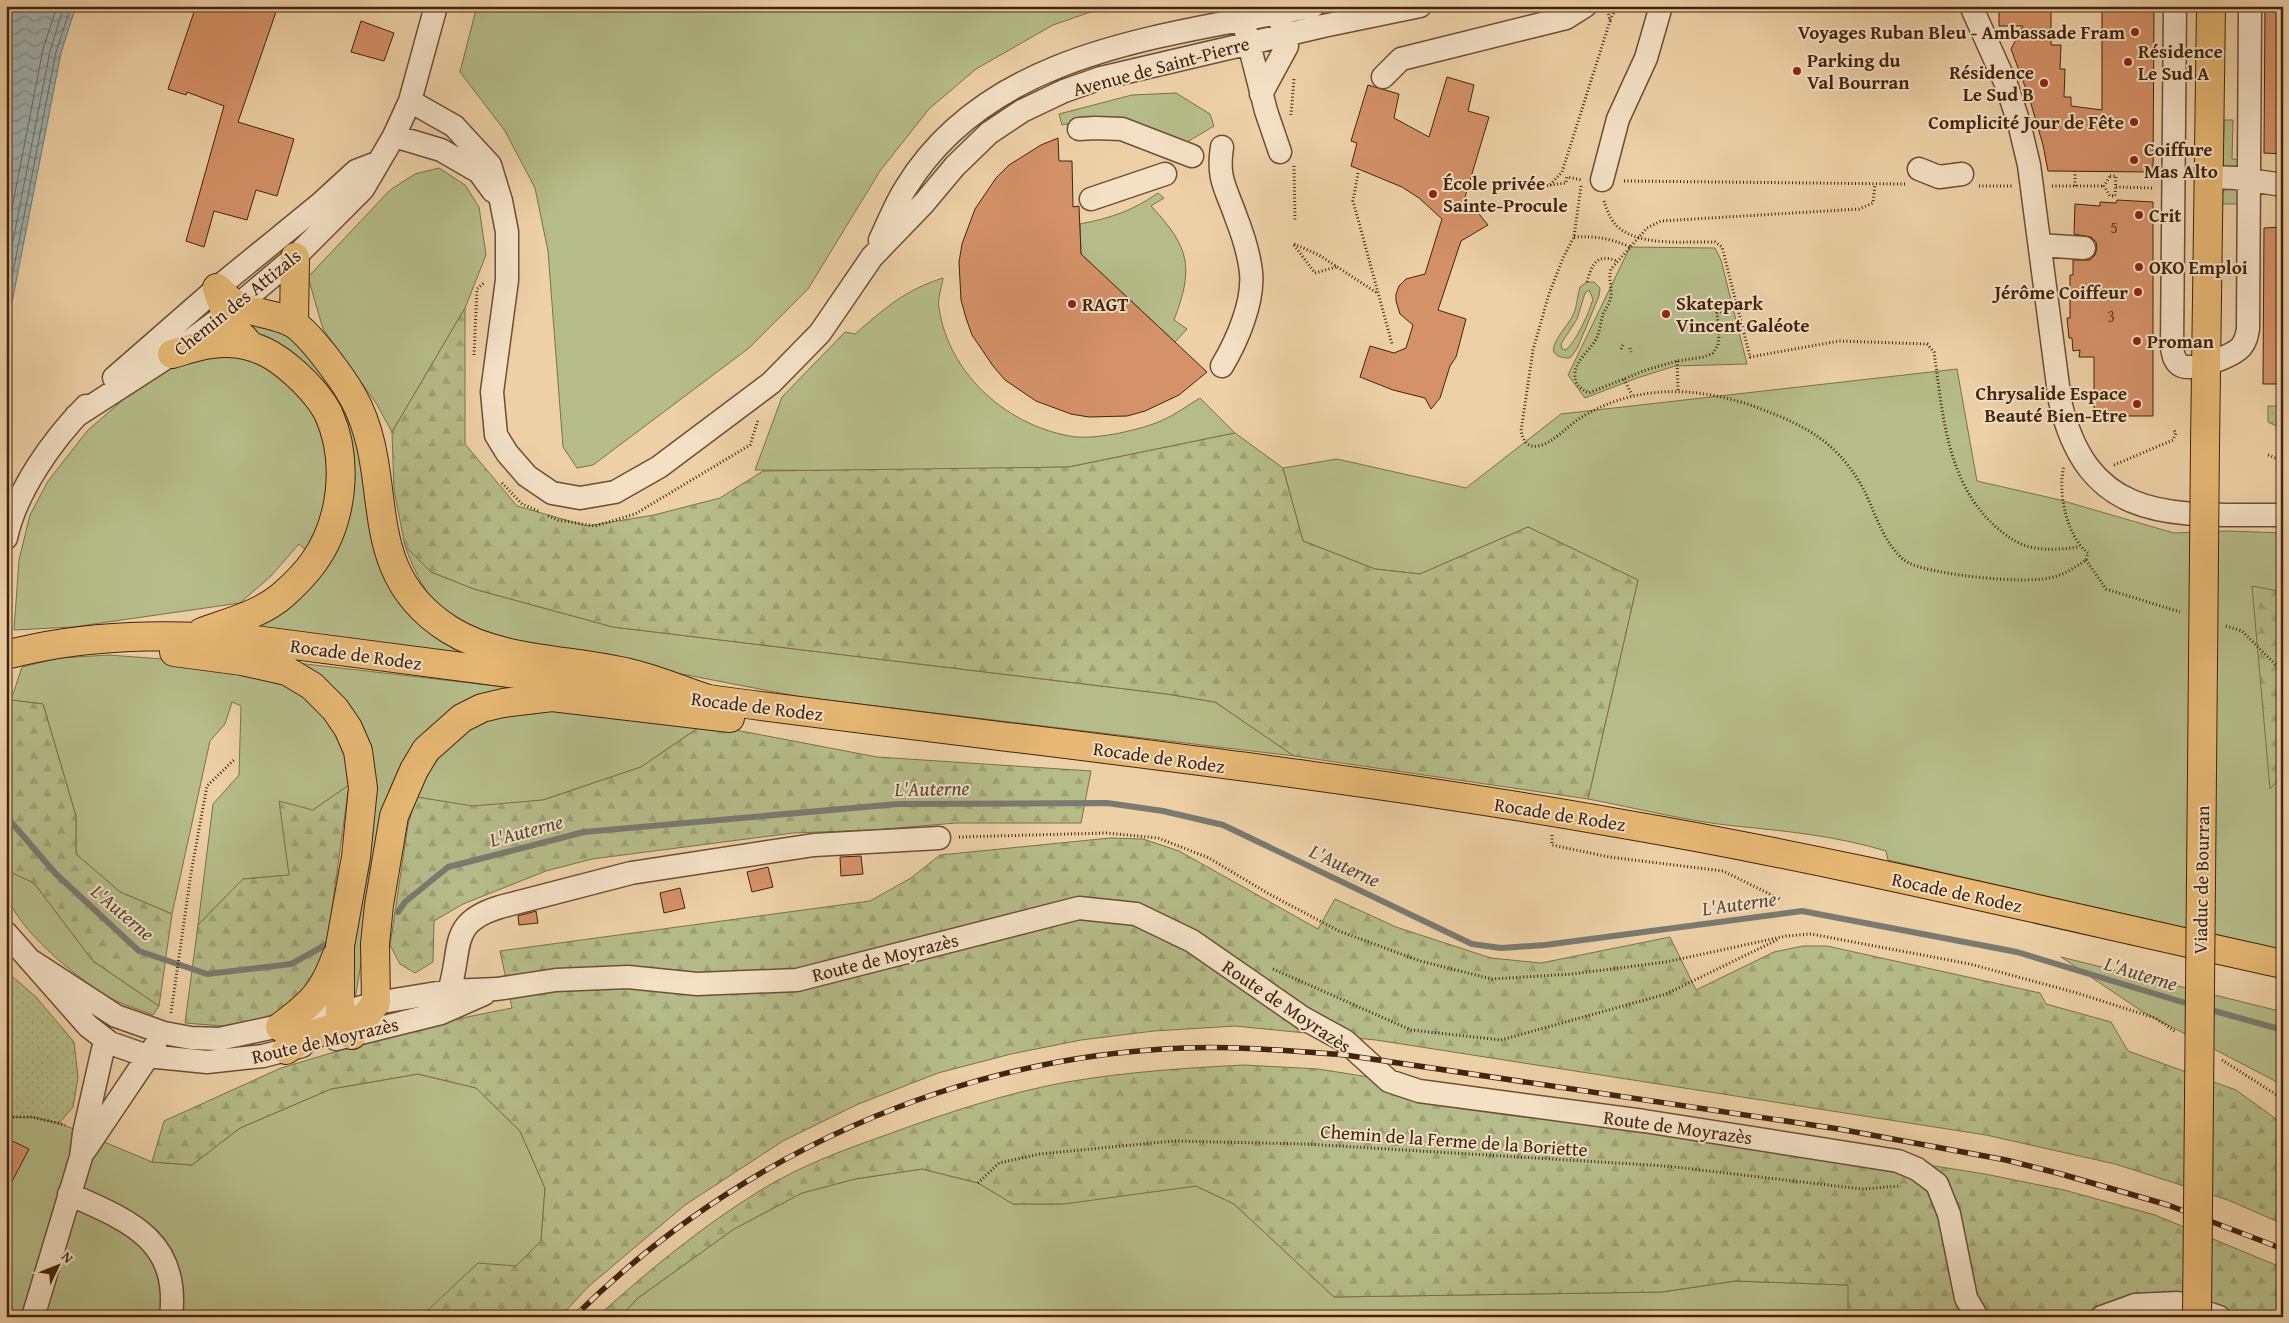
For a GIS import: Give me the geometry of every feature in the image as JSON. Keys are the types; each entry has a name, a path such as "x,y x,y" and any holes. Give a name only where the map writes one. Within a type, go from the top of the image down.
{"main road":[{"name":"Viaduc de Bourran","path":"2197,1317 2211,6"},
{"path":"294,324 296,257"},
{"path":"217,288 231,310 232,327 252,347"},
{"path":"231,310 294,324 322,352 353,397 368,428 388,550 396,571 412,596 430,616 450,631 472,642 528,656 633,674 708,699"},
{"path":"172,354 206,345 228,343 252,347 277,356 305,382 328,413 338,443 341,485 332,528 313,563 283,595 253,613 193,636"},
{"name":"Rocade de Rodez","path":"15,653 86,640 155,635 255,640 1387,787 1552,812 1793,856 2283,964"},
{"path":"86,640 128,649 188,653 242,661 288,671 312,686 335,709 348,728 358,751 363,788 356,857 340,946 327,981 283,1039"},
{"path":"283,1039 303,1038 365,1017 376,1003 375,944 379,904 394,816 414,770 426,750 462,718 482,708 503,703 552,697 874,738 898,724"},
{"path":"340,946 346,1024"}],"street":[{"path":"410,101 436,6"},
{"name":"Avenue de Saint-Pierre","path":"1282,23 1313,6"},
{"path":"1261,94 1287,46 1282,23 1350,9 1353,6"},
{"name":"Avenue de Saint-Pierre","path":"410,101 454,126 490,165 501,202 507,232 507,280 492,392 496,435 507,453 527,476 552,493 580,498 615,492 659,467 771,383 820,333 872,257 905,189 931,154 963,121 998,96 1029,78 1097,53 1128,44 1244,25 1282,23 1420,6"},
{"path":"1383,78 1401,59 1566,18 1585,6"},
{"path":"1592,180 1646,58 1661,6"},
{"path":"1971,6 2006,84 2019,123 2029,165 2060,401 2066,426 2075,446 2090,470 2107,488 2132,503 2178,514 2283,515"},
{"path":"2176,6 2172,348 2174,358 2179,365 2185,367 2208,364 2234,353 2246,339 2248,329 2250,6"},
{"path":"1244,25 1261,94 1280,152"},
{"name":"Avenue de Saint-Pierre","path":"872,257 924,203 955,166 989,134 1022,111 1064,91 1132,69 1244,25"},
{"name":"Chemin des Attizals","path":"76,416 172,354 231,310 296,257 362,189 394,136 410,101"},
{"path":"1079,130 1095,128 1122,129 1192,156"},
{"name":"Avenue de Saint-Pierre","path":"394,136 441,150 479,172 501,202"},
{"path":"1222,147 1220,164 1222,184 1247,250 1252,274 1243,321 1236,342 1222,366"},
{"name":"Chemin des Attizals","path":"6,538 30,477 76,416 116,376 217,288 320,204 356,171 377,163"},
{"path":"1091,199 1165,174"},
{"path":"1917,177 1968,180"},
{"path":"2210,177 2283,185"},
{"path":"2040,246 2084,248"},
{"path":"449,991 459,936 468,923 482,912 491,909 632,873 814,845 939,838"},
{"name":"Route de Moyrazès","path":"376,1003 449,991 497,989 556,980 619,978 697,984 797,980 1079,908 1136,914 1192,941 1303,1018 1344,1041 1389,1081 1419,1091 1644,1121 1898,1161 1917,1169 1937,1184"},
{"path":"6,933 88,1026 110,1043 148,1056"},
{"path":"33,962 116,1016 164,1033"},
{"name":"Route de Moyrazès","path":"346,1024 441,1013 497,989"},
{"path":"33,1317 81,1157 84,1133 103,1049 110,1043 164,1033"},
{"path":"81,1157 164,1033"},
{"name":"Route de Moyrazès","path":"164,1033 191,1038 283,1039"},
{"name":"Route de Moyrazès","path":"148,1056 207,1062 263,1056 283,1039"},
{"path":"1937,1184 1948,1214 1966,1298 1977,1317"},
{"path":"70,1194 138,1229 149,1238 163,1256 168,1267 173,1295 171,1317"},
{"path":"2102,1317 2135,1305 2178,1302 2219,1317"}],"path":[{"path":"1607,6 1610,21"},
{"path":"1550,185 1562,172 1610,21 1617,6"},
{"path":"2075,171 2075,186"},
{"path":"1358,173 1353,201 1392,344"},
{"path":"2110,176 2116,176 2115,196 2110,196 2104,186 2110,176"},
{"path":"1530,190 1566,183 1567,178 1592,180 1875,184 1917,177"},
{"path":"1592,180 1603,197 1608,214 1618,227 1638,237 1654,240 1715,242 1722,248 1750,357 1840,341 1927,344 1934,352 1947,438 1957,473 1972,499 1991,522 2016,541 2029,547 2054,550 2080,547"},
{"path":"1592,180 1574,237 1563,258 1549,294 1533,350 1522,419 1523,441 1529,445 1537,447 1546,443 1581,417 1632,395 1657,391 1696,392 1728,397 1794,421 1818,436 1841,457 1860,483 1885,536 1897,553 1909,564 1977,576 2032,581 2051,578 2086,560 2088,553 2080,547 2067,517 2060,492 2061,477 2066,459"},
{"path":"1968,180 2019,186"},
{"path":"1737,305 1717,314 1719,336 1718,345 1713,353 1704,357 1676,362 1624,379 1589,394 1582,390 1575,382 1575,372 1580,360 1591,348 1598,336 1603,314 1611,299 1612,290 1608,277 1610,269 1647,228 1661,221 1859,209 1873,203 1875,184"},
{"path":"2055,186 2104,186"},
{"path":"2116,186 2159,188"},
{"path":"1574,237 1597,236 1611,239 1630,247"},
{"path":"1337,267 1315,273 1294,244 1319,255 1378,294"},
{"path":"1587,282 1591,269 1598,260 1608,257 1617,261"},
{"path":"474,358 477,289 490,276"},
{"path":"1676,362 1678,392"},
{"path":"1624,379 1632,395"},
{"path":"498,477 522,504 558,520 595,526 635,514 750,445 759,418"},
{"path":"2014,420 2049,419"},
{"path":"2119,463 2173,440 2176,434 2172,429"},
{"path":"2268,454 2283,461"},
{"path":"2086,560 2106,589 2188,614"},
{"path":"2224,625 2242,631 2283,672"},
{"path":"175,990 191,873 208,786 235,759"},
{"path":"1552,812 1552,845 1609,857 1723,871 1780,899"},
{"path":"939,838 1106,833 1158,838 1209,858 1269,894 1339,930 1420,961 1492,979 1572,974 1666,962 1786,936 1811,934 1970,964 2077,992 2155,1018 2179,1033"},
{"path":"1265,966 1411,1030 1501,1040 1666,994 1786,936"},
{"path":"2219,1058 2283,1099"},
{"path":"6,1117 32,1117 59,1123 84,1133"},
{"name":"Chemin de la Ferme de la Boriette","path":"978,1183 999,1163 1040,1154 1173,1141 1306,1144 1666,1166 1862,1189 1937,1184"}],"green space":[{"path":"477,6 1108,6 1053,25 976,69 929,109 880,171 808,289 749,348 593,465 577,468 563,447 548,251 535,188 505,131 460,72"},
{"path":"1176,93 1210,114 1214,126 1187,142 1085,120 1062,125 1059,114 1132,95"},
{"path":"2224,120 2233,120 2232,159 2241,160 2239,168 2224,167 2223,165"},
{"path":"439,168 465,185 479,207 486,255 465,308 392,432 376,403 323,329 308,277 390,190 415,174"},
{"path":"2238,185 2242,204 2222,204 2222,194 2227,186"},
{"path":"1158,193 1164,198 1151,206 1174,234 1181,246 1185,259 1184,286 1174,320 1187,329 1175,342 1081,254 1080,224 1121,213 1139,205"},
{"name":"Skatepark Vincent Galéote","path":"1630,247 1715,248 1721,260 1747,364 1675,366 1585,398 1568,375"},
{"path":"943,278 939,308 945,333 955,356 986,395 1028,423 1052,432 1076,437 1107,435 1131,431 1161,421 1200,398 1235,433 1069,467 892,471 755,470 782,397 845,332 855,334 906,294"},
{"path":"1587,282 1594,282 1600,288 1599,296 1577,349 1570,358 1560,357 1555,353 1554,348 1574,314 1580,287","holes":["1589,290 1593,299 1586,319 1574,340 1566,350 1562,349 1561,344 1577,319 1585,293"]},
{"path":"465,308 465,444 517,506 587,526 654,515 720,498 763,471 1069,467 1235,433 1283,468 1303,541 1375,569 1420,574 1528,527 1638,580 1588,799 1294,756 1215,702 1167,694 613,627 474,589 431,572 405,546 394,490 392,432"},
{"path":"240,317 275,328 294,339 311,354 355,423 373,526 470,655 250,626 322,565 341,428 242,325"},
{"path":"213,354 255,361 277,372 292,384 304,399 313,415 321,432 325,450 328,487 324,512 309,553 299,544 271,576 240,603 73,627 14,630 19,560 30,515 48,481 88,430 131,393 168,369"},
{"path":"1957,369 1977,481 2060,500 2174,533 2228,531 2283,533 2283,950 1888,860 1886,851 1849,841 1698,821 1588,799 1638,580 1528,527 1420,574 1375,569 1303,541 1283,468 1337,459 1466,488 1561,414"},
{"path":"2268,406 2283,406 2283,429 2268,422"},
{"path":"405,546 431,572 474,589 613,627 1167,694 1215,702 1294,756 801,697 505,640 467,625 441,608 422,584"},
{"path":"2252,586 2283,592 2283,775 2270,789"},
{"path":"109,655 202,662 285,681 316,702 352,757 349,785 313,810 289,875 243,879 198,925 213,804 239,775 241,706 232,702 225,724 210,741 172,914 120,892 76,854 76,816 43,704 11,700 22,667 59,658"},
{"path":"297,663 505,687 506,690 420,744 364,946 355,999 346,998 373,786"},
{"path":"11,700 43,704 76,816 76,854 120,892 172,914 159,1006 93,961 34,883 6,870 6,714"},
{"path":"542,709 704,724 641,767 543,800 473,807 416,797 437,760 456,738 467,729 498,714"},
{"path":"704,724 877,757 1091,771 1081,823 956,823 873,830 793,833 592,859 546,871 463,904 434,921 433,962 415,973 400,964 390,945 408,825 416,797 473,806 543,800 641,767"},
{"path":"349,785 325,959 313,995 261,1020 222,1026 185,1023 198,925 243,879 289,875 279,801 313,810"},
{"path":"1110,838 1143,839 1179,851 1318,929 1335,899 1396,927 1491,958 1541,963 1670,937 1696,990 1774,952 1803,946 1827,946 2040,993 2046,1004 2111,1022 2128,1051 2236,1090 2283,1124 2283,1224 2228,1200 2115,1164 1986,1135 1376,1040 1235,1026 1154,1031 1081,1040 1011,1054 938,1073 856,1105 783,1141 685,1205 589,1286 560,1317 430,1317 429,1309 478,1263 516,1266 541,1241 545,1188 520,1131 476,1088 418,1074 331,1089 240,1128 192,1165 152,1162 164,1121 281,1068 422,1026 512,1008 500,951 870,901 911,878 940,855"},
{"path":"6,870 34,883 93,961 159,1006 153,1015 114,1000 100,992 70,970 40,943 27,929 9,901 6,889"},
{"path":"2061,957 2283,1012 2283,1092 2277,1082 2143,1012"},
{"path":"6,971 36,997 74,1042 78,1077 73,1107 59,1123 32,1117 6,1117"},
{"path":"1244,1065 1318,1069 1985,1174 2064,1190 2155,1215 2283,1268 2283,1317 1848,1317 1848,1285 1735,1281 1662,1292 1334,1297 1234,1204 1196,1186 1064,1204 1013,1204 978,1183 922,1169 855,1179 802,1193 734,1229 638,1298 620,1317 597,1317 676,1250 739,1204 791,1173 838,1153 952,1112 998,1098 1067,1082 1133,1073"},
{"path":"418,1074 476,1088 520,1131 545,1188 541,1241 516,1266 429,1309 430,1317 6,1317 6,1117 32,1117 59,1123 152,1162 192,1165 240,1128 331,1089"},
{"path":"922,1169 978,1183 1013,1204 1057,1204 1196,1186 1234,1204 1334,1297 1662,1292 1735,1281 1849,1285 1848,1317 620,1317 638,1298 734,1229 802,1193 855,1179"}],"water":[{"path":"6,6 76,6 61,53 6,333"}],"building":[{"path":"196,6 278,6 238,122 294,139 277,196 256,190 247,220 214,211 204,247 186,241 224,106 187,92 186,95 168,89"},
{"path":"1999,6 2051,6 2051,45 2061,45 2060,69 2065,69 2064,97 2071,97 2071,106 2102,110 2102,6 2154,6 2153,172 2048,171 2043,145 2029,97 2011,49 2023,26 1999,26"},
{"path":"2265,6 2283,6 2283,154 2264,153"},
{"path":"361,21 394,33 384,61 351,52"},
{"path":"1447,77 1474,85 1468,111 1489,117 1465,197 1488,225 1461,241 1438,310 1466,319 1456,357 1450,366 1440,398 1431,409 1425,398 1393,390 1360,377 1370,346 1394,353 1406,348 1413,325 1400,314 1396,294 1399,286 1406,279 1425,274 1442,219 1419,198 1402,187 1351,166 1357,143 1351,141 1368,85 1399,94 1394,118 1429,137"},
{"path":"1058,138 1059,161 1072,161 1073,207 1079,206 1081,254 1207,372 1179,395 1145,411 1127,416 1089,417 1071,414 1036,401 1005,380 993,366 972,335 966,318 961,300 959,262 962,244 975,209 996,178 1009,165 1041,145"},
{"path":"2117,200 2153,202 2153,416 2094,416 2094,357 2079,357 2080,350 2073,351 2072,338 2069,338 2067,318 2070,318 2070,275 2073,275 2073,260 2090,260 2095,255 2097,248 2096,242 2091,237 2074,234 2075,204 2100,206 2100,202 2116,203"},
{"path":"2283,227 2283,384 2263,384 2264,228"},
{"path":"861,856 863,874 841,876 840,857"},
{"path":"768,867 773,887 752,892 747,872"},
{"path":"680,888 685,908 664,913 660,893"},
{"path":"536,911 538,923 519,925 518,916"},
{"path":"6,1138 29,1149 6,1193"}],"waterway":[{"name":"L'Auterne","path":"398,912 405,902 448,867 584,832 898,804 1107,803 1163,811 1223,825 1472,944 1501,948 1545,945 1802,911 2017,952 2192,1005"},
{"name":"L'Auterne","path":"6,816 55,873 139,951 207,974 291,964 333,941"},
{"name":"L'Auterne","path":"2207,1009 2283,1030"}],"railway":[{"path":"574,1317 637,1260 705,1208 778,1164 854,1125 933,1095 1015,1071 1099,1056 1184,1048 1245,1048 1345,1055 1839,1129 2006,1160 2061,1174 2168,1205 2283,1249"}],"place":[{"name":"Voyages Ruban Bleu - Ambassade Fram","path":"2135,32"},
{"name":"Résidence Le Sud A","path":"2128,62"},
{"name":"Parking du Val Bourran","path":"1797,71"},
{"name":"Résidence Le Sud B","path":"2044,83"},
{"name":"Complicité Jour de Fête","path":"2134,122"},
{"name":"Coiffure Mas Alto","path":"2134,160"},
{"name":"École privée Sainte-Procule","path":"1433,194"},
{"name":"Crit","path":"2139,215"},
{"name":"OKO Emploi","path":"2139,267"},
{"name":"Jérôme Coiffeur","path":"2138,292"},
{"name":"RAGT","path":"1072,304"},
{"name":"Skatepark Vincent Galéote","path":"1666,314"},
{"name":"Proman","path":"2137,341"},
{"name":"Chrysalide Espace Beauté Bien-Etre","path":"2137,404"}]}
